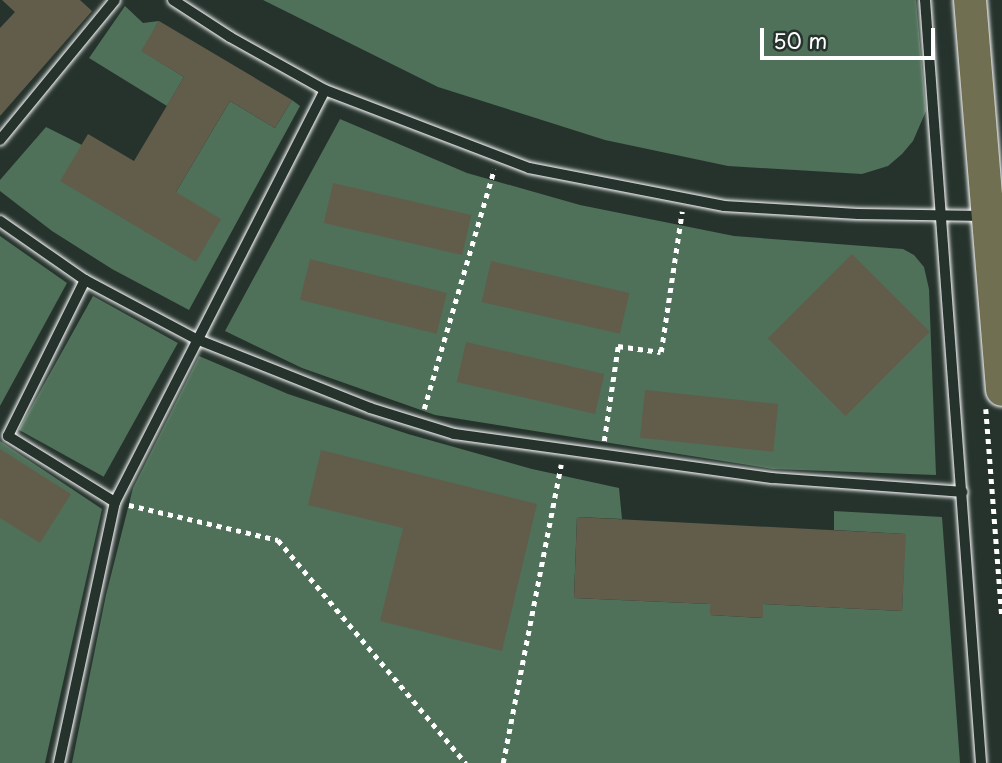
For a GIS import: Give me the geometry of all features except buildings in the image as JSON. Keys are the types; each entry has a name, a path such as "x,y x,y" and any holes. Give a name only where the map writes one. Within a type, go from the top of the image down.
{"highway":[{"path":"970,0 1002,390"}],"lane":[{"path":"0,140 115,0"},
{"path":"173,0 230,37 325,90 529,168 724,206 987,216"},
{"path":"925,0 981,763"},
{"path":"59,763 115,502 325,90"},
{"path":"0,221 85,280 196,339 370,408 454,434 772,478 962,492"},
{"path":"85,280 8,436 115,502"}],"path":[{"path":"420,424 497,155"},
{"path":"602,456 618,346 661,352 684,199"},
{"path":"503,763 564,451"},
{"path":"115,502 278,540 466,763"}],"green space":[{"path":"263,0 916,0 926,111 913,141 902,154 888,166 862,174 728,166 605,140 438,87"},
{"path":"125,6 143,23 159,21 142,51 184,77 167,106 89,58"},
{"path":"292,100 300,106 189,310 112,269 52,231 0,191 0,180 46,127 176,192 230,101 275,128"},
{"path":"340,119 467,173 580,205 734,236 903,249 914,255 924,267 929,289 936,475 773,469 435,415 302,368 225,331"},
{"path":"0,236 67,283 0,406"},
{"path":"93,296 178,343 104,477 19,430"},
{"path":"199,356 288,394 408,434 532,469 619,488 622,519 577,517 574,598 710,604 710,615 762,618 763,604 902,611 905,534 834,530 834,511 942,517 960,763 72,763 106,595 133,488"},
{"path":"0,441 102,509 45,763 0,763"}]}
